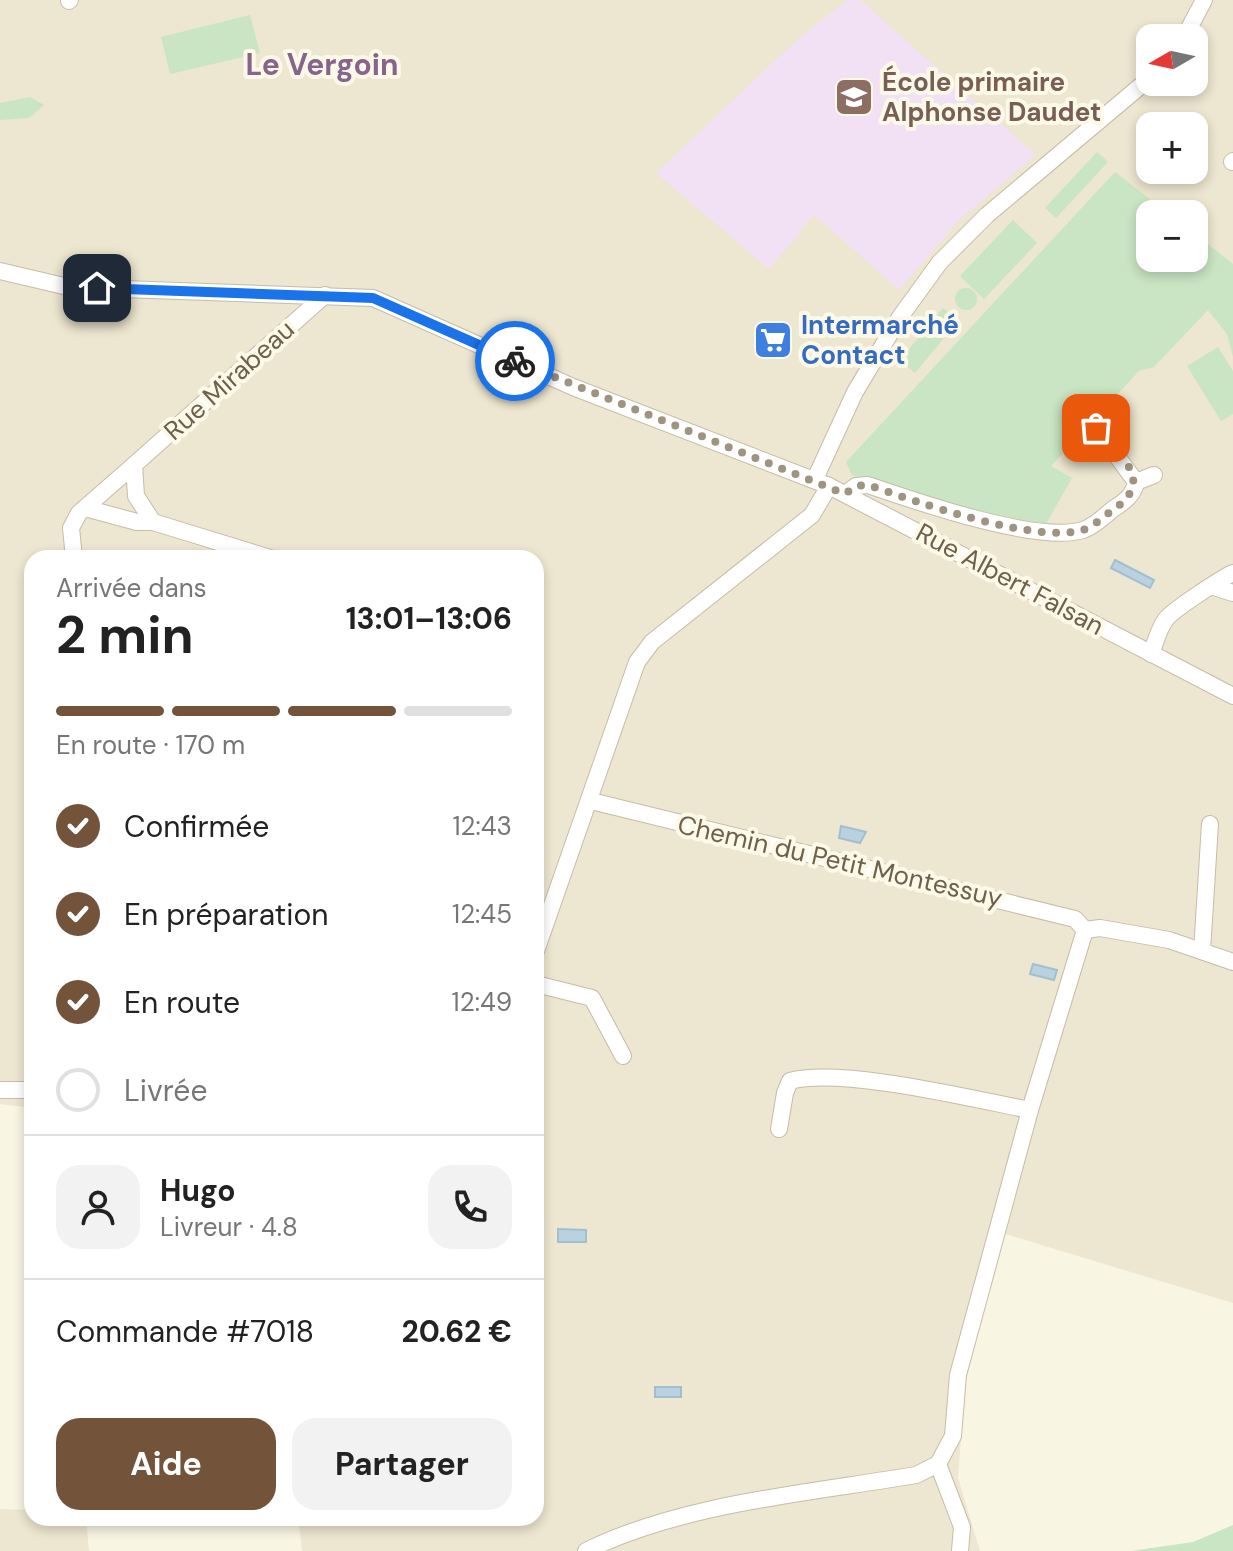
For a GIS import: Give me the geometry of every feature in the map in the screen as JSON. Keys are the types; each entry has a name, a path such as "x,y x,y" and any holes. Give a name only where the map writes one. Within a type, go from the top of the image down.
{"street":[{"path":"1191,24 1204,0"},
{"path":"544,929 637,662 644,652 652,642 822,504 822,483 855,392 900,317 940,262 987,215 1136,90"},
{"name":"Rue Albert Falsan","path":"0,271 68,287 373,298 573,387 822,483 1233,696"},
{"name":"Rue Mirabeau","path":"73,550 71,528 85,508 325,295"},
{"path":"1096,428 1136,482"},
{"path":"134,465 136,496 153,522"},
{"path":"845,494 856,486 868,485 974,518 1053,533 1084,530 1125,501 1136,482 1154,475"},
{"path":"85,508 137,522 153,522 244,550"},
{"path":"1151,654 1166,620 1214,587 1220,578 1233,573"},
{"path":"1214,587 1233,593"},
{"name":"Chemin du Petit Montessuy","path":"591,801 965,890 1075,919 1085,930"},
{"path":"1202,951 1210,824"},
{"path":"586,1551 641,1529 702,1513 916,1475 938,1464 953,1436 958,1375 1030,1110 1085,930 1100,928 1202,951 1233,962"},
{"path":"544,986 592,998 623,1056"},
{"path":"779,1129 790,1081 809,1076 918,1089 1030,1110"},
{"path":"0,1090 24,1090"},
{"path":"938,1464 962,1527 960,1551"}],"shaded area":[{"path":"0,0 1233,0 1233,1303 1002,1233 967,1361 958,1478 980,1551 302,1551 299,1526 544,1526 544,550 24,550 24,1107 0,1104"},
{"name":"École primaire Alphonse Daudet","path":"847,0 860,0 1036,155 960,219 899,290 814,215 769,269 656,173 798,39"},
{"path":"0,1509 24,1510 24,1526 87,1526 89,1551 0,1551"}],"green space":[{"path":"250,15 260,53 170,74 161,37"},
{"path":"30,97 44,105 29,118 0,120 0,103"},
{"path":"1097,152 1108,162 1056,218 1045,208"},
{"path":"1115,172 1151,200 1136,200 1136,272 1208,272 1208,244 1233,264 1233,357 1227,334 1208,310 1154,367 1139,371 1051,466 1072,478 1046,524 948,506 852,475 846,462"},
{"path":"1013,220 1037,243 984,299 960,276"},
{"path":"966,288 977,299 966,310 955,299"},
{"path":"943,308 958,321 915,373 900,360"},
{"path":"1218,347 1233,371 1233,414 1221,421 1187,366"},
{"path":"1233,1525 1233,1551 1131,1551 1193,1542"}],"water":[{"path":"1115,560 1154,580 1150,588 1111,568"},
{"path":"841,826 866,832 860,843 839,838"},
{"path":"1033,964 1057,970 1054,980 1030,974"},
{"path":"558,1229 586,1230 586,1242 558,1242"},
{"path":"655,1387 681,1387 681,1397 655,1397"}],"way so far":[{"path":"515,361 573,387 815,479 845,494 856,486 868,485 974,518 1053,533 1084,530 1125,501 1135,490 1136,482 1126,465 1096,428"}],"place":[{"name":"École primaire Alphonse Daudet","path":"854,97"},
{"name":"Intermarché Contact","path":"773,340"}],"district":[{"name":"Le Vergoin","path":"322,64"}],"route":[{"path":"97,288 373,298 515,361"}]}
